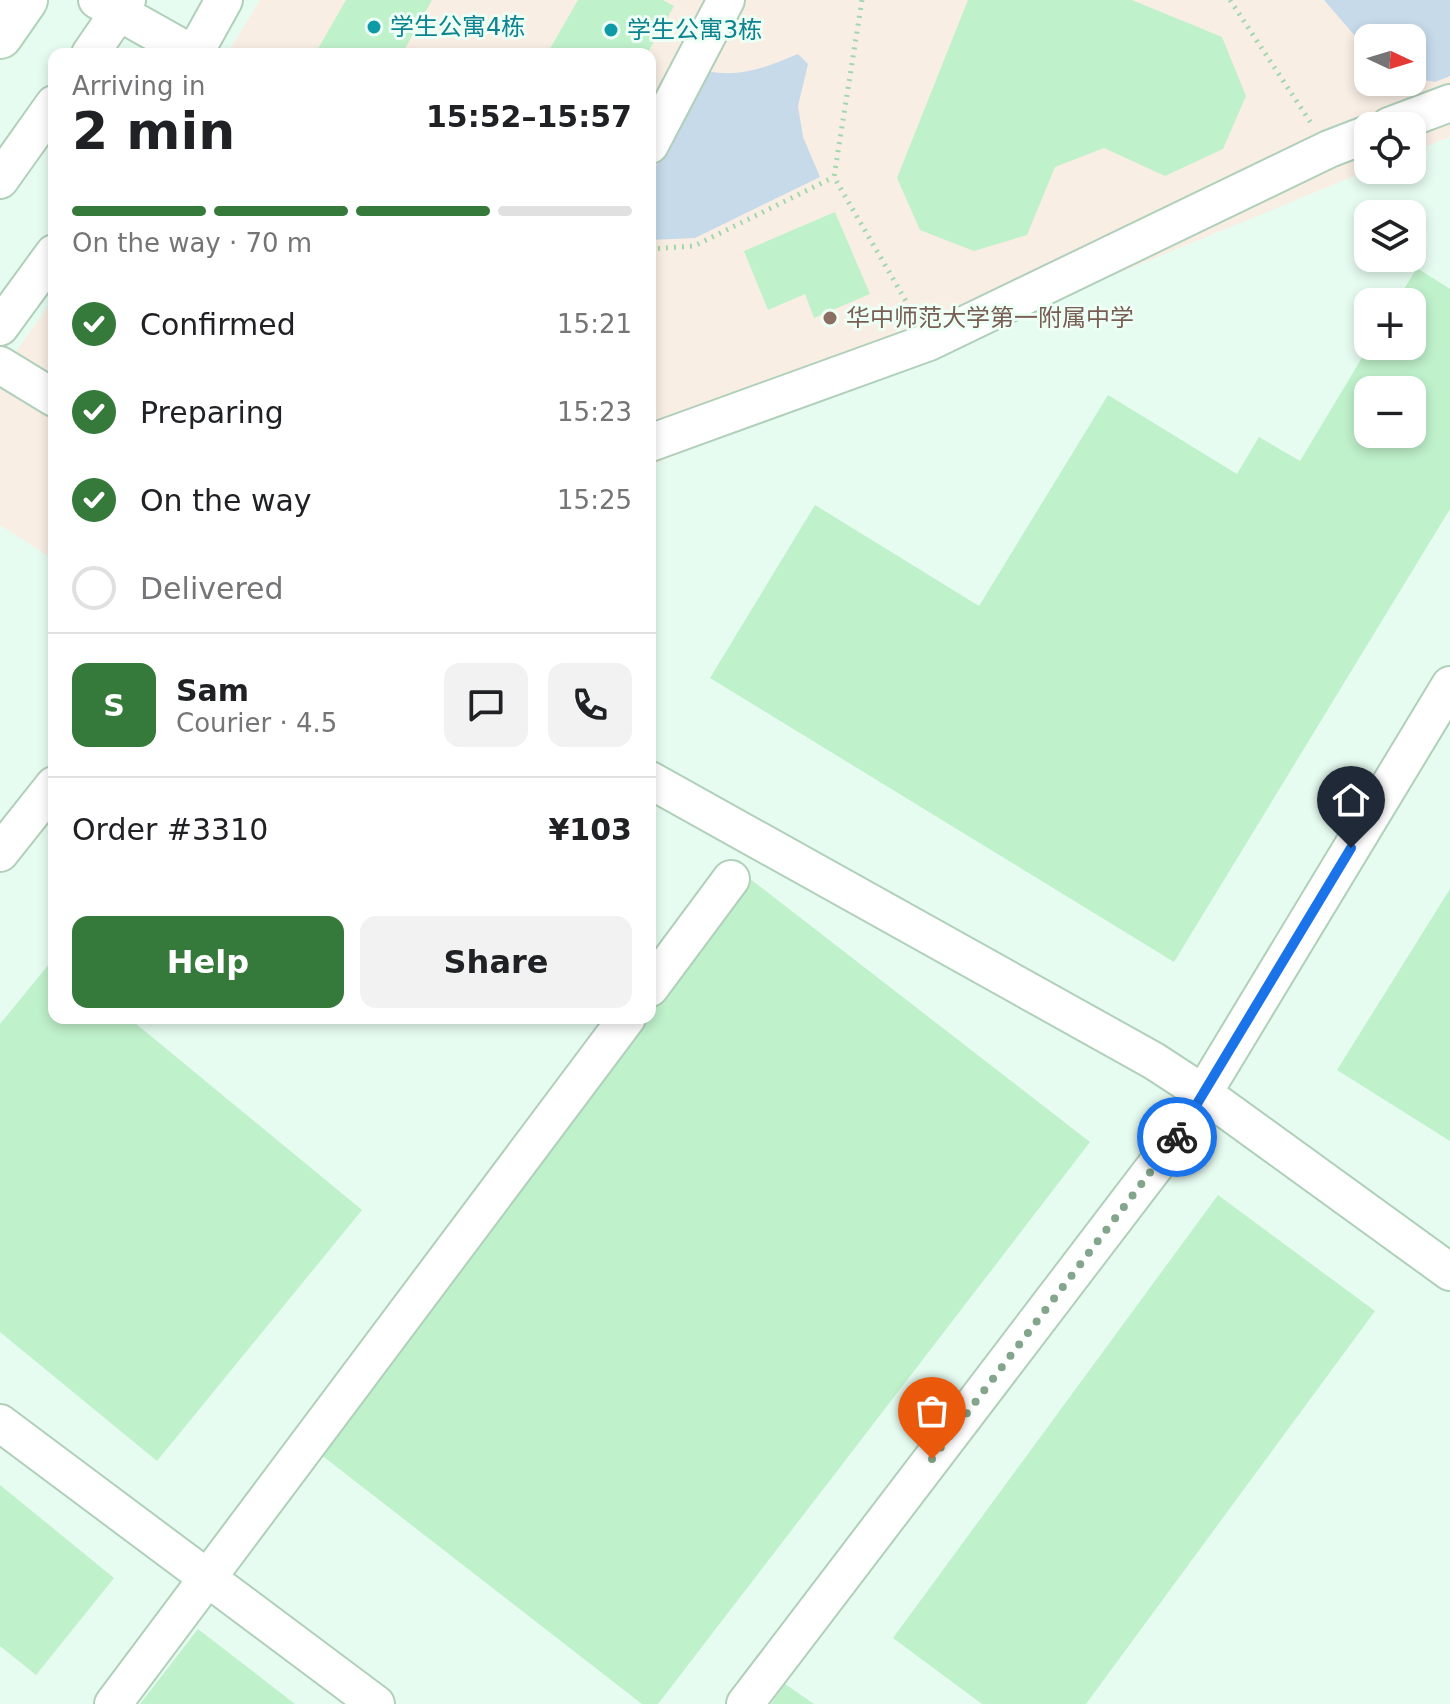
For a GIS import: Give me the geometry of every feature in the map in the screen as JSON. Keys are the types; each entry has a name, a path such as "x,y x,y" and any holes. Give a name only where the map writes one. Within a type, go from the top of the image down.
{"main road":[{"path":"0,36 25,0"}],"street":[{"path":"196,48 224,0"},
{"path":"656,134 726,0"},
{"path":"93,48 114,5 183,48"},
{"path":"1426,112 1450,103"},
{"path":"0,180 48,112"},
{"path":"656,441 929,342 1354,139"},
{"path":"0,327 48,261"},
{"path":"0,365 48,394"},
{"path":"745,1704 1175,1140 1450,685"},
{"path":"656,783 1154,1061 1450,1272"},
{"path":"0,853 48,793"},
{"path":"656,980 731,879"},
{"path":"113,1704 623,1024"},
{"path":"0,1423 376,1704"}],"path":[{"path":"1230,0 1329,149"},
{"path":"860,1 834,177 929,342"},
{"path":"656,249 694,246 834,177"}],"shaded area":[{"name":"华中师范大学第一附属中学","path":"260,0 1450,0 1450,137 1426,146 1426,112 1354,112 1354,176 656,464 656,48 231,48"},
{"path":"1324,0 1450,0 1450,76 1435,82 1426,80 1426,24 1354,24 1354,35"},
{"path":"798,54 808,64 798,106 803,137 820,177 695,238 656,240 656,166 707,71 731,73 765,67"},
{"path":"48,306 48,556 0,525 0,374"}],"building":[{"name":"学生公寓4栋","path":"346,0 432,0 405,48 318,48"},
{"name":"学生公寓3栋","path":"578,0 663,0 674,6 650,48 550,48"},
{"path":"968,0 1132,0 1222,37 1246,96 1223,149 1165,176 1104,148 1055,167 1027,235 974,251 920,230 897,178"},
{"path":"835,212 870,294 814,318 805,294 768,310 744,251"},
{"path":"1415,272 1423,272 1450,289 1450,509 1174,962 710,678 815,505 979,606 1108,395 1237,474 1259,437 1300,461 1361,360 1426,360 1426,288 1405,288"},
{"path":"749,878 1090,1142 658,1704 642,1704 311,1447 636,1024 656,1024 656,998"},
{"path":"1450,889 1450,1141 1337,1070"},
{"path":"48,965 48,1024 136,1024 362,1210 157,1461 0,1332 0,1024"},
{"path":"1218,1195 1375,1311 1086,1704 982,1704 893,1638"},
{"path":"0,1485 114,1578 36,1675 0,1646"},
{"path":"198,1629 295,1704 140,1704"},
{"path":"785,1684 814,1704 771,1704"}],"way so far":[{"path":"932,1459 1177,1137"}],"place":[{"name":"学生公寓4栋","path":"374,27"},
{"name":"学生公寓3栋","path":"611,30"},
{"name":"华中师范大学第一附属中学","path":"830,318"}],"route":[{"path":"1177,1137 1351,848"}]}
